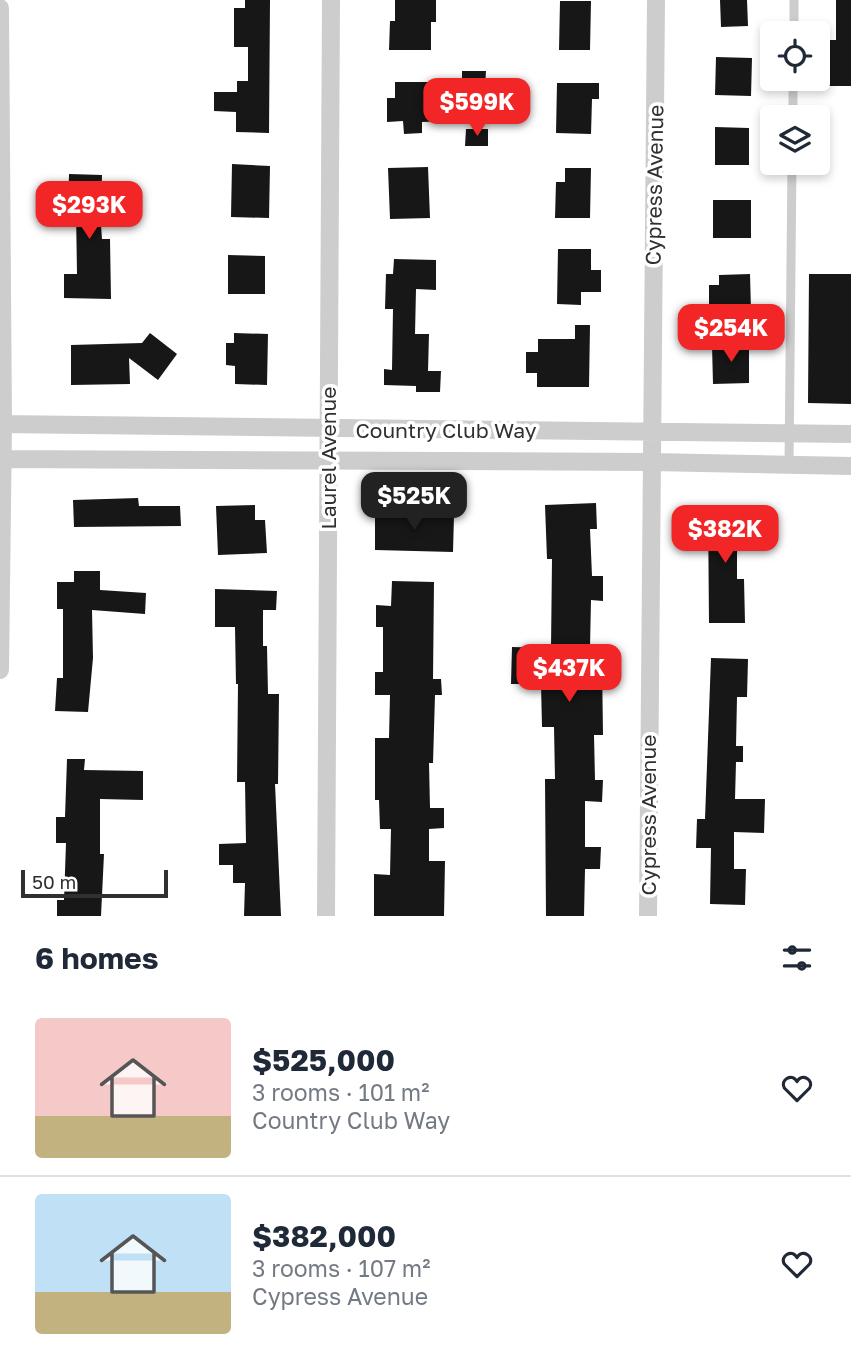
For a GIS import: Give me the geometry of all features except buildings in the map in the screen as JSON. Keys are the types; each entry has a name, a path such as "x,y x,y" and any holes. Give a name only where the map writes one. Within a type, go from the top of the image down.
{"street":[{"name":"Laurel Avenue","path":"326,916 331,0"},
{"name":"Cypress Avenue","path":"648,916 656,0"},
{"path":"0,8 0,670"},
{"name":"Country Club Way","path":"2,424 328,430 651,430 851,434"},
{"name":"Country Club Way","path":"2,459 651,462 851,466"}],"lane":[{"path":"794,0 794,21"},
{"path":"789,466 792,175"}]}
